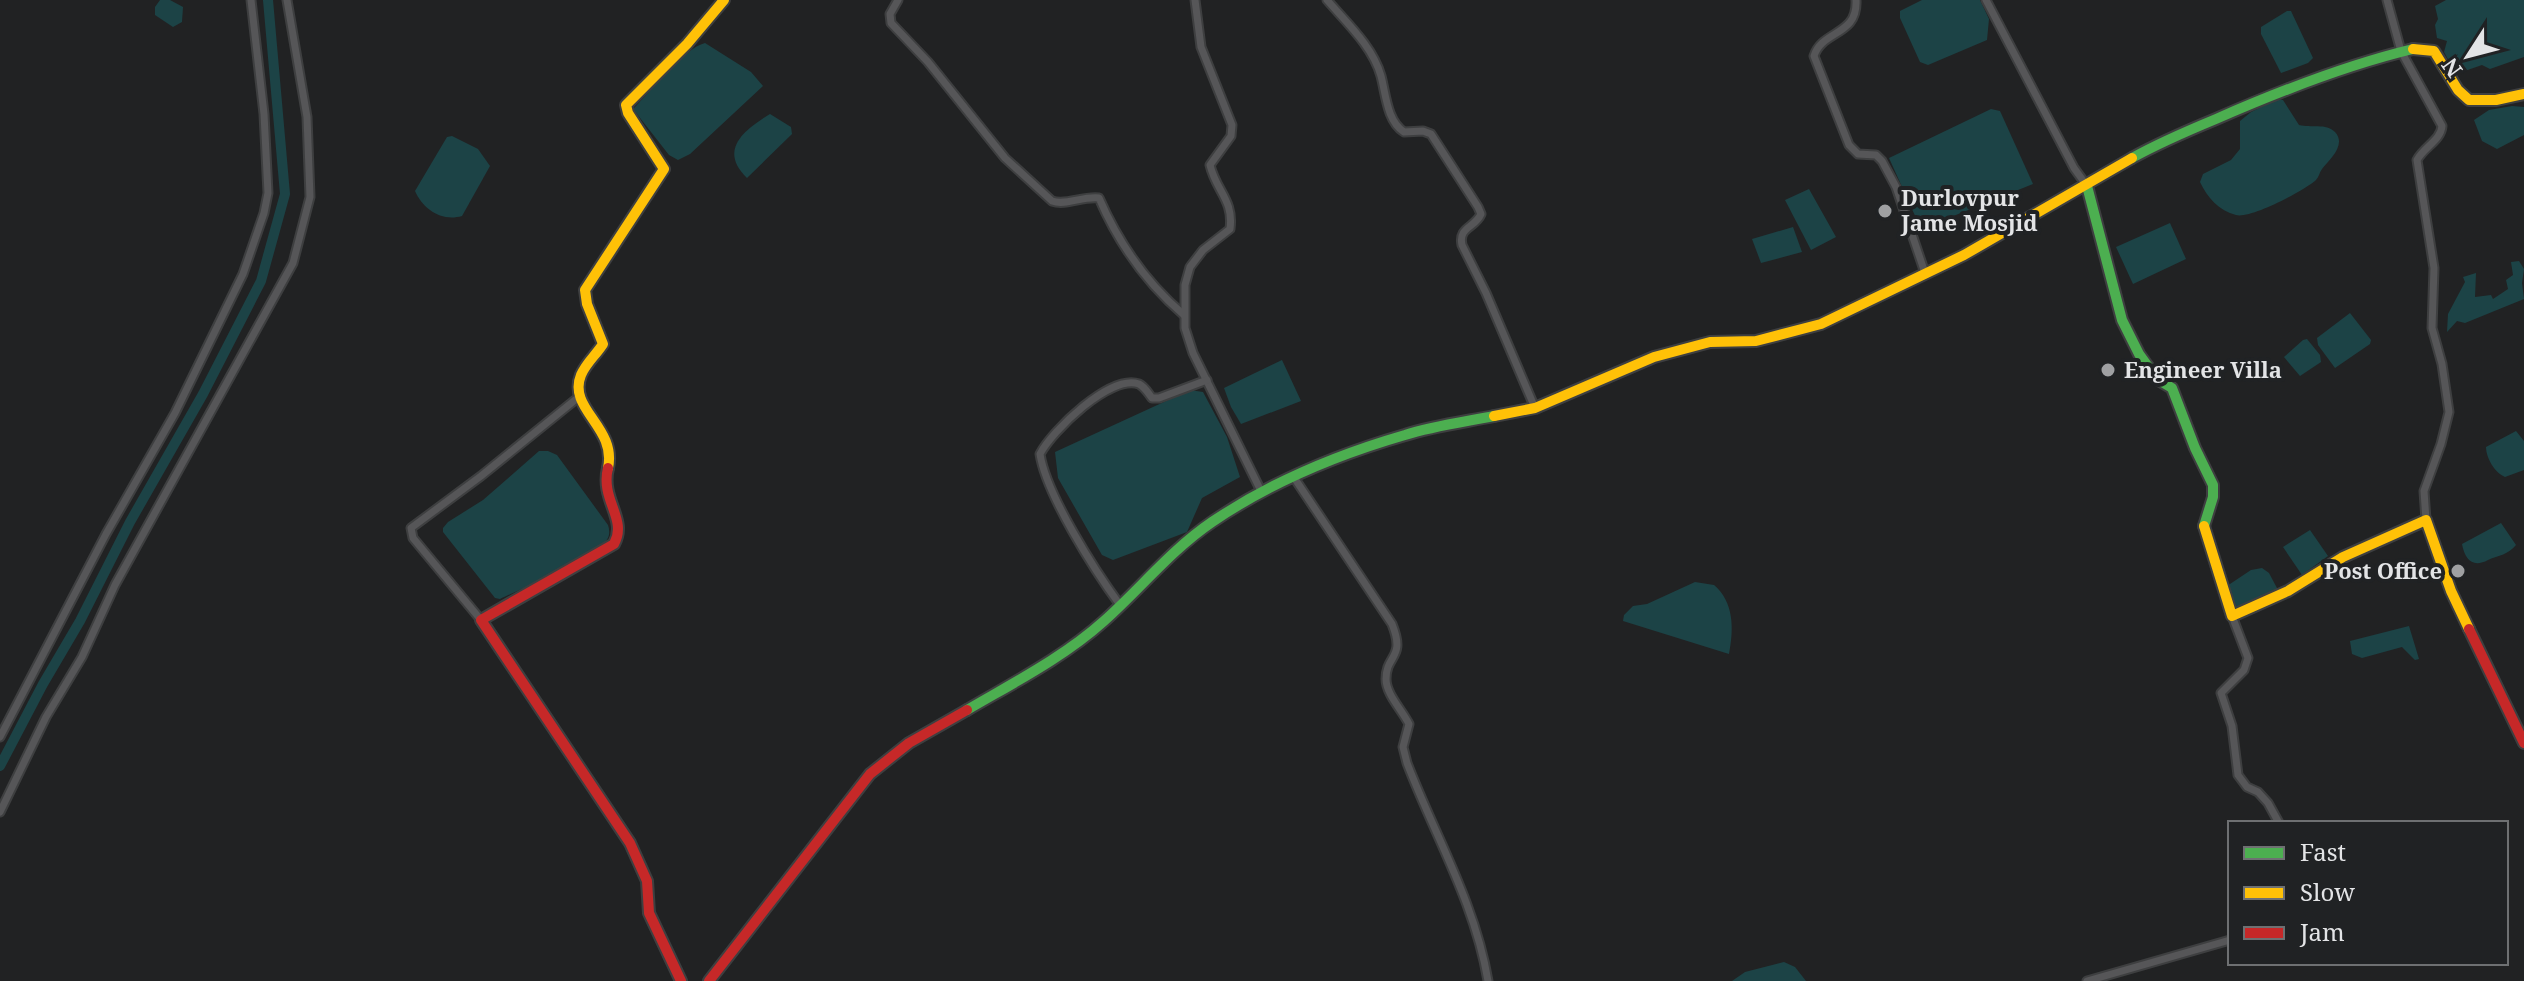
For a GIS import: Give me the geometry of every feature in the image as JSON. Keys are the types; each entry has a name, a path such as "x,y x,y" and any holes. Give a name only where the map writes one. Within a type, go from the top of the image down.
{"street":[{"path":"0,737 106,534 175,413 243,274 264,213 268,193 264,114 251,0"},
{"path":"0,812 46,717 82,657 115,585 293,263 310,197 307,117 287,0"},
{"path":"481,620 614,544 619,537 619,528 605,489 611,449 580,396 578,383 582,370 603,344 585,290 664,169 626,105 687,44 724,0"},
{"path":"898,0 890,14 891,23 928,62 1005,158 1052,201 1060,204 1086,196 1099,198 1113,228 1148,282 1185,316"},
{"path":"1195,0 1201,47 1232,125 1231,136 1210,165 1212,175 1228,200 1231,218 1230,229 1203,250 1190,267 1185,285 1188,342 1261,491"},
{"path":"1327,0 1369,52 1379,71 1395,124 1404,132 1423,131 1431,134 1478,207 1481,214 1479,219 1463,231 1462,245 1535,408"},
{"path":"1856,0 1851,23 1817,48 1814,56 1849,145 1858,154 1876,155 1890,174 1925,273"},
{"path":"1986,0 2074,168 2087,186 2122,320 2139,354 2157,379 2172,388 2213,485 2213,497 2204,526 2248,658 2244,670 2221,693 2232,726 2238,775 2247,787 2258,792 2268,803 2278,821"},
{"path":"2387,0 2401,51 2442,126 2440,135 2422,151 2417,160 2434,268 2432,328 2442,364 2449,412 2424,491 2426,520 2456,603 2524,743"},
{"path":"709,981 870,774 909,743 1078,641 1104,621 1164,560 1209,524 1261,491 1323,462 1407,434 1535,408 1654,357 1710,342 1756,341 1821,324 1964,255 2153,146 2265,97 2401,51 2419,48 2434,51 2458,90 2469,100 2496,100 2524,94"},
{"path":"1120,605 1078,539 1042,467 1040,454 1056,431 1108,390 1135,383 1143,386 1152,398 1159,398 1207,380"},
{"path":"580,396 411,528 413,538 481,620 630,843 647,881 649,913 681,981"},
{"path":"1293,476 1392,624 1398,638 1396,656 1387,671 1386,681 1409,724 1403,747 1407,763 1477,930 1488,981"},
{"path":"2232,616 2288,591 2343,557 2426,520"},
{"path":"2087,981 2228,941"}],"water":[{"path":"160,0 170,0 183,7 182,22 173,27 155,15 155,7"},
{"path":"1922,0 1980,0 1989,19 1987,40 1928,65 1920,62 1900,18 1900,11"},
{"path":"2446,0 2524,0 2524,57 2490,69 2482,65 2456,74 2444,52 2447,41 2437,38 2435,25 2438,19 2435,6"},
{"path":"2291,11 2313,58 2308,63 2281,73 2261,34 2261,27"},
{"path":"705,43 751,72 763,86 690,154 678,160 669,155 633,109 677,62"},
{"path":"2278,99 2283,100 2299,125 2323,127 2335,132 2338,147 2316,180 2301,190 2253,213 2230,213 2214,203 2206,193 2200,182 2203,174 2231,160 2240,149 2240,121"},
{"path":"2524,107 2524,135 2497,149 2482,141 2474,120 2489,110"},
{"path":"1991,109 2000,111 2033,184 1921,229 1889,158"},
{"path":"770,114 791,127 792,134 747,178 739,168 735,150 744,134"},
{"path":"452,136 478,149 490,166 462,216 447,217 434,212 415,191 447,137"},
{"path":"1809,189 1836,237 1811,250 1785,200"},
{"path":"2170,223 2186,259 2133,284 2116,247"},
{"path":"1793,227 1802,252 1761,263 1752,239"},
{"path":"2519,261 2524,269 2524,299 2465,323 2457,321 2447,332 2448,314 2465,282 2463,277 2476,273 2475,297 2491,295 2493,299 2508,289 2506,280 2513,275 2511,262"},
{"path":"2350,313 2371,340 2370,344 2335,368 2318,345 2317,338"},
{"path":"2307,339 2320,355 2321,362 2300,376 2284,357"},
{"path":"1282,360 1301,401 1241,424 1224,388"},
{"path":"1190,390 1203,392 1227,437 1240,477 1202,498 1187,532 1113,560 1102,555 1058,478 1055,452"},
{"path":"2516,431 2524,441 2524,470 2505,477 2492,465 2486,447"},
{"path":"539,451 557,455 608,525 609,536 597,549 571,565 500,599 495,598 443,528 483,500"},
{"path":"2501,523 2516,545 2507,553 2483,562 2470,561 2462,544"},
{"path":"2310,530 2328,556 2302,575 2283,547"},
{"path":"2262,568 2269,573 2278,590 2239,610 2227,586 2251,570"},
{"path":"1695,582 1714,585 1725,599 1732,626 1729,654 1623,621 1624,615 1633,606 1647,604"},
{"path":"2409,626 2419,659 2415,660 2402,647 2362,658 2352,654 2350,641"},
{"path":"1784,962 1795,967 1806,981 1732,981 1745,972"}],"waterway":[{"path":"0,766 80,621 130,522 203,394 261,281 285,194 268,0"}],"traffic: fast":[{"path":"2132,158 2289,89 2413,49"},
{"path":"2087,186 2122,320 2139,354 2157,379 2172,388 2213,485 2213,497 2204,526"},
{"path":"967,710 1072,646 1104,621 1197,533 1257,494 1305,471 1379,443 1426,429 1494,416"}],"traffic: slow":[{"path":"608,468 606,441 586,409 579,387 583,371 603,344 587,304 585,290 664,169 626,105 687,44 724,0"},
{"path":"2413,49 2434,51 2458,90 2469,100 2496,100 2524,94"},
{"path":"1494,416 1535,408 1654,357 1710,342 1756,341 1821,324 1964,255 2132,158"},
{"path":"2204,526 2232,616 2288,591 2343,557 2426,520 2451,591 2469,629"}],"traffic: jam":[{"path":"608,468 608,490 618,526 614,544 481,620 630,843 647,881 649,913 681,981"},
{"path":"2469,629 2524,743"},
{"path":"709,981 870,774 909,743 967,710"}],"place":[{"name":"Durlovpur Jame Mosjid","path":"1885,211"},
{"name":"Engineer Villa","path":"2108,370"},
{"name":"Post Office","path":"2458,571"}]}
